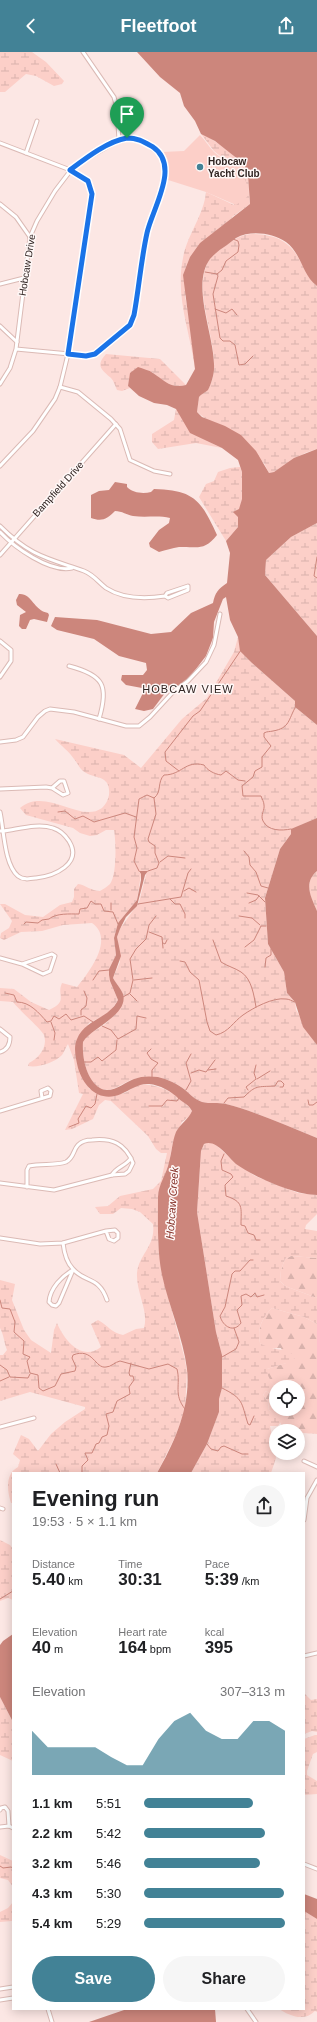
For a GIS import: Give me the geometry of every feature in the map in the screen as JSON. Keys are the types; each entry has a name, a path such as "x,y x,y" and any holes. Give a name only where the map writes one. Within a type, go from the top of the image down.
{"street":[{"path":"83,52 110,89 114,97 117,108 120,140"},
{"path":"26,153 37,121"},
{"name":"Hobcaw Drive","path":"0,384 10,368 16,349 30,237 43,211 70,170 120,140 136,138 141,140 159,152 164,161 165,167 160,196 147,232 134,315 130,325 95,354 86,356 16,349"},
{"path":"0,143 70,170 88,181 92,194 68,354 60,387 55,399 33,431 0,466"},
{"path":"0,204 16,217 30,237"},
{"path":"0,284 24,278"},
{"path":"0,326 17,342"},
{"path":"60,387 78,392 116,424 122,434 130,460 154,471 170,474"},
{"name":"Bampfield Drive","path":"0,555 116,424"},
{"path":"0,526 13,539 37,555 93,575 104,586 124,596 138,598 165,596 168,598 188,590 188,586 167,593 165,596"},
{"path":"0,532 10,542 35,559 62,568 72,568"},
{"path":"0,742 16,740 23,737 38,717 48,709 74,712 99,720 139,726 150,717 170,695 188,681 206,662 214,645 220,614"},
{"path":"0,641 11,650 12,657 0,677"},
{"path":"69,666 91,674 104,688 104,700 99,720"},
{"path":"0,789 52,788 63,795 68,793 64,781 60,781 52,788"},
{"path":"0,812 2,831 10,865 19,877 26,879 48,876 61,871 70,862 73,853 71,844 65,834 52,827 36,826 2,831"},
{"path":"0,958 22,964 43,974 50,971 55,956 52,954 22,964"},
{"path":"0,1029 10,1037 10,1043 5,1051 0,1052"},
{"path":"0,1110 42,1098"},
{"path":"0,1183 27,1187 54,1190 112,1175 127,1173 132,1165 131,1158 123,1146 107,1138 84,1140 77,1145 72,1157 66,1162 29,1166 27,1170 27,1187"},
{"path":"112,1175 114,1170 125,1165 131,1158"},
{"path":"0,1238 40,1244 63,1243 106,1231"},
{"path":"63,1243 65,1257 73,1270 97,1283 104,1292 107,1300"},
{"path":"73,1270 59,1303 56,1306 52,1305 49,1302 49,1296 58,1282 73,1270"},
{"path":"0,1427 34,1418"},
{"path":"304,1461 317,1467"},
{"path":"305,1513 307,1498 317,1480"},
{"path":"305,1656 317,1653"},
{"path":"0,1810 1,1808 5,1807 8,1811 8,1826"},
{"path":"0,1823 0,1827 8,1826 12,1828"},
{"path":"305,1864 317,1869"},
{"path":"0,1989 12,1987"},
{"path":"0,2000 12,1998"},
{"path":"48,2010 52,2022"},
{"path":"248,2010 256,2022"}],"green space":[{"path":"0,52 32,52 46,62 64,81 62,84 54,86 36,76 26,74 5,92 0,92"},
{"path":"201,134 214,140 228,150 240,162 248,177 250,204 232,217 185,296 193,336 195,369 182,300 181,272 183,258 188,241 202,209 206,192 234,205 239,171 214,151"},
{"name":"Hobcaw Yacht Club","path":"200,135 214,152 243,176 248,189 247,197 236,205 206,192 165,179 167,163 162,152 184,151"},
{"path":"252,234 270,236 283,241 294,251 317,286 317,449 305,453 274,472 269,473 264,463 197,412 199,397 208,389 213,376 214,361 205,309 203,291 204,275 209,260 215,254 238,238 244,235"},
{"path":"106,354 160,359 186,385 172,385 152,372 128,386 130,388 122,391 117,390 112,379 105,373 100,365"},
{"path":"176,409 196,432 222,448 196,443 158,449 152,442 152,434 174,420"},
{"path":"240,467 242,472 242,499 238,527 226,541 199,497 206,484 214,481 218,472 230,468"},
{"path":"317,523 317,636 265,575 266,560 291,537"},
{"path":"238,637 241,651 252,663 295,701 295,707 317,725 317,818 301,825 291,834 280,849 265,898 268,944 284,972 287,993 295,1002 296,1010 317,1045 317,1138 238,1107 223,1103 202,1102 179,1086 158,1077 136,1078 109,1090 100,1088 91,1079 84,1061 83,1042 90,1034 110,1019 120,1007 122,1002 123,994 113,978 120,962 117,937 120,929 139,902 147,871 139,872 141,874 137,900 118,923 114,938 116,955 109,969 109,975 118,1000 109,1013 89,1023 77,1039 89,1089 120,1094 125,1093 139,1085 153,1085 169,1091 183,1100 192,1111 191,1115 182,1122 173,1142 169,1163 158,1195 158,1242 162,1274 187,1371 185,1409 176,1435 158,1472 12,1472 18,1467 20,1460 13,1454 21,1435 29,1439 38,1451 51,1434 65,1422 85,1409 85,1407 30,1392 0,1401 0,1355 3,1355 7,1350 0,1328 0,1280 15,1284 12,1300 24,1330 31,1340 51,1353 54,1330 57,1323 64,1336 74,1347 87,1352 94,1351 101,1347 91,1324 98,1320 112,1331 123,1335 136,1329 144,1328 145,1315 138,1287 137,1273 138,1266 152,1238 153,1224 140,1212 132,1209 121,1208 113,1214 100,1214 95,1207 108,1206 120,1196 153,1189 161,1181 167,1153 161,1153 156,1149 148,1136 111,1101 105,1100 99,1105 93,1119 72,1129 65,1130 83,1094 79,1093 74,1060 68,1044 62,1055 50,1063 41,1066 28,1066 29,1063 42,1052 45,1044 44,1035 13,1002 0,1001 0,988 14,989 31,1002 49,1010 55,1007 59,1004 61,998 60,991 62,983 77,987 88,973 98,955 101,946 101,938 98,930 92,923 63,925 42,931 21,932 4,940 0,938 1,933 9,928 12,921 0,904 5,904 25,915 43,917 60,905 72,902 74,897 74,889 78,884 97,891 100,891 106,887 112,880 115,866 114,830 106,830 97,835 90,836 80,833 73,828 26,815 20,808 30,802 41,801 84,812 93,812 102,808 107,802 109,795 107,783 100,778 85,773 70,753 55,739 124,755 141,768 182,719 207,698 234,652"},
{"path":"317,871 317,911 309,885 310,880"},
{"path":"209,1142 214,1143 232,1160 255,1176 298,1193 317,1195 317,1214 306,1225 305,1229 317,1231 317,1258 291,1256 285,1259 281,1270 280,1281 285,1286 317,1298 317,1324 304,1317 272,1308 265,1316 259,1333 260,1343 286,1351 295,1356 293,1361 267,1369 267,1373 271,1380 269,1380 269,1393 266,1391 263,1395 268,1402 269,1416 276,1416 280,1419 279,1424 269,1424 269,1460 275,1460 271,1472 192,1472 207,1444 219,1412 219,1399 222,1388 222,1355 216,1332 197,1212 201,1151 204,1144"},
{"path":"291,1256 317,1258 317,1298 285,1286 280,1281 281,1270 285,1259"},
{"path":"272,1308 304,1317 317,1324 317,1434 305,1433 305,1424 281,1424 276,1416 305,1416 305,1380 270,1380 267,1376 267,1369 286,1363 281,1348 267,1348 260,1343 259,1333 265,1316"},
{"path":"266,1391 269,1393 269,1410 268,1402 263,1395"},
{"path":"12,1473 12,1503 8,1488"},
{"path":"0,1540 12,1548 12,1600 8,1598 0,1601"},
{"path":"305,1694 311,1700 317,1699 317,1732 312,1731 305,1734"},
{"path":"0,1697 12,1720 12,1761 0,1755"},
{"path":"317,1735 317,1752 313,1754 307,1775 317,1781 317,1794 305,1795 305,1739"},
{"path":"0,1855 12,1861 12,1886 8,1880 0,1878"},
{"path":"12,1903 12,1921 0,1922 0,1912 8,1908"},
{"path":"305,1912 317,1919 317,2012 315,2011 302,2017 288,2014 281,2010 305,2010"}],"water":[{"path":"137,52 317,52 317,286 308,276 299,258 291,247 286,242 274,236 255,233 242,236 218,251 210,259 205,270 202,283 205,312 214,356 214,371 208,390 199,397 197,412 202,417 225,426 241,435 256,451 269,473 274,472 294,458 317,449 317,523 291,537 266,560 265,575 317,636 317,725 295,707 295,701 240,651 238,637 230,620 226,597 223,599 214,622 213,638 206,656 189,678 178,686 168,689 153,709 144,711 135,709 142,695 142,688 126,685 121,680 122,675 143,675 147,670 146,663 119,656 94,639 57,630 51,626 55,617 97,620 151,634 171,632 191,613 213,603 217,592 227,583 230,553 226,541 238,527 238,517 233,512 239,509 242,499 242,472 238,460 222,448 190,433 176,409 167,405 154,403 139,396 128,386 130,373 138,367 148,370 172,385 186,385 195,369 183,275 190,257 200,243 250,204 248,175 244,164 215,141 201,134 195,121 184,106 180,93 160,77"},
{"path":"115,482 127,484 127,487 132,491 145,493 151,492 154,489 168,490 187,495 201,505 217,535 204,546 171,548 159,552 150,547 149,543 159,530 169,523 170,518 133,516 115,511 101,520 91,518 91,495 99,491 109,490"},
{"path":"19,594 27,596 39,609 48,613 49,615 47,622 34,619 30,620 26,629 22,629 19,626 20,615 26,612 17,605 16,600"},
{"path":"317,818 317,871 310,880 309,885 317,911 317,1045 303,1027 295,1002 287,993 284,972 268,944 265,898 280,849 291,834 291,829"},
{"name":"Hobcaw Creek","path":"139,871 148,871 145,875 137,906 126,917 117,937 121,956 113,978 123,994 123,1002 115,1015 87,1037 83,1042 84,1061 91,1079 100,1088 109,1090 140,1077 158,1077 172,1082 202,1102 223,1103 238,1107 317,1138 317,1195 286,1189 264,1180 236,1164 221,1149 213,1144 204,1144 201,1151 197,1212 216,1332 222,1355 222,1388 219,1399 219,1412 207,1444 192,1472 158,1472 170,1449 180,1423 187,1396 188,1383 185,1357 160,1265 158,1193 168,1166 176,1132 189,1117 192,1111 172,1093 161,1087 153,1085 145,1084 113,1096 106,1097 100,1095 94,1092 84,1082 78,1068 75,1054 76,1042 81,1032 109,1011 118,1000 109,975 109,969 116,955 114,938 118,923 137,900 141,874"},
{"path":"12,1635 12,1720 0,1697 0,1645"},
{"path":"305,1894 317,1899 317,1919 305,1912"},
{"path":"124,2010 215,2010 216,2022 89,2022"}],"waterway":[{"path":"217,274 222,270 226,261 238,252 238,241 233,239"},
{"path":"205,272 217,274 218,276 213,294 220,338 223,341 230,341 235,345 239,365 245,364 253,356"},
{"path":"215,309 226,313 232,309 237,315"},
{"path":"317,557 314,576 317,578"},
{"path":"179,771 166,761 165,752 193,716 200,711 241,650"},
{"path":"291,829 275,830 268,827 262,819 264,803 261,796 243,796 242,786 253,777 255,771 262,767 262,757 271,746 264,737 264,733 283,728 288,723 296,706"},
{"path":"139,871 134,861 137,848 134,837 139,799 147,795 154,798 158,793 164,775 175,773 192,764 198,764 204,765 213,773 221,775 226,771 238,780 245,781"},
{"path":"148,871 157,868 159,863 155,853 155,846 149,842 148,839 156,814 154,798"},
{"path":"58,812 65,811 75,819 83,816 94,822 125,813 136,817"},
{"path":"244,851 249,857 250,865 256,872 261,886 268,888"},
{"path":"160,862 168,856 185,858"},
{"path":"138,904 181,897 188,873 191,869"},
{"path":"184,891 189,888 196,892"},
{"path":"247,893 258,895 265,902"},
{"path":"249,903 256,900 259,896"},
{"path":"170,899 175,904 180,904 185,914 185,918"},
{"path":"24,924 26,922 38,923 42,920 59,915 79,914 80,909 87,908 91,901 95,904 101,904 104,911 113,912 118,924"},
{"path":"111,903 111,910"},
{"path":"123,997 130,993 133,980 130,959 136,949 146,939 149,925 156,916"},
{"path":"239,916 252,918 260,925"},
{"path":"245,947 254,940 261,926 266,926"},
{"path":"149,932 162,937 163,948"},
{"path":"163,943 165,944 167,940"},
{"path":"213,940 221,962 241,972 248,979 252,988 256,1007"},
{"path":"265,967 266,958 271,955 271,949"},
{"path":"180,961 185,962 190,972 199,980 207,1022 210,1031 216,1035 224,1032 247,1012 258,1006 281,999 288,999 295,1002"},
{"path":"93,980 99,971 109,970"},
{"path":"134,980 152,978"},
{"path":"81,1015 81,1010 86,1006 87,998 84,991"},
{"path":"5,993 14,995 17,1002 22,1002 30,1006 47,1022 51,1021 54,1016 59,1019 66,1014 71,1020 84,1016 93,1022"},
{"path":"130,994 137,1001"},
{"path":"102,1026 111,1030 118,1039 136,1029 137,1016 146,1018"},
{"path":"51,1022 55,1033 54,1040"},
{"path":"84,1062 91,1062 98,1057 102,1061 116,1050 117,1040"},
{"path":"151,1049 147,1053 151,1059 158,1063 152,1070 152,1077"},
{"path":"186,1090 191,1081 186,1063 191,1054"},
{"path":"191,1073 199,1070 206,1072 215,1060"},
{"path":"248,1090 246,1087 256,1079 254,1073 256,1065"},
{"path":"208,1070 216,1069"},
{"path":"257,1079 270,1071"},
{"path":"224,1103 228,1098 244,1097 251,1090 257,1087 275,1086 278,1081 281,1081 284,1084 283,1087 280,1087"},
{"path":"69,1127 79,1123 78,1119 86,1106 91,1108 95,1104 97,1094"},
{"path":"149,1106 162,1106 167,1100 177,1101 179,1098"},
{"path":"308,1100 309,1105 313,1105 317,1102"},
{"path":"224,1154 221,1161 222,1170 231,1174 233,1177 225,1185 226,1196 239,1203 241,1209 241,1225 245,1226 248,1233 254,1235 256,1240 260,1240"},
{"path":"253,1260 250,1260 240,1271 235,1271 232,1274 225,1307 220,1316 221,1320 226,1326 235,1328 241,1323 237,1310 242,1305 241,1296 246,1294 251,1297 255,1293 257,1297 264,1295"},
{"path":"0,1300 2,1308 10,1309 15,1322 14,1332 24,1341 23,1354 30,1357 27,1361 30,1373 38,1375 39,1388 43,1391 55,1386 61,1374 75,1371 76,1367 72,1358 73,1355 80,1353 89,1356 102,1367 108,1367 120,1361 149,1369 168,1364 177,1369 178,1394 181,1404 185,1409"},
{"path":"222,1357 236,1349 239,1342 234,1328"},
{"path":"82,1472 82,1466 88,1460 85,1453 92,1453 96,1444 99,1443 102,1437 107,1435 109,1426 106,1414 113,1412 117,1401 130,1394 129,1387 134,1380 133,1376 130,1376 129,1373 131,1363"},
{"path":"0,1365 7,1370 10,1377 28,1378 30,1374"},
{"path":"0,1381 9,1377"},
{"path":"222,1388 234,1395 241,1402 248,1424 250,1425 254,1416"},
{"path":"207,1444 211,1449 218,1451 224,1446 242,1454 248,1454"},
{"path":"56,1464 60,1472"},
{"path":"0,1599 12,1592"},
{"path":"0,1866 3,1868 12,1868"}],"place":[{"name":"Hobcaw Yacht Club","path":"200,167"}],"district":[{"name":"HOBCAW VIEW","path":"188,689"}],"route":[{"path":"127,138 136,138 154,148 161,155 165,167 160,196 147,232 133,320 130,325 95,354 86,356 68,354 92,201 92,192 88,181 70,170 108,146 127,138"}]}
